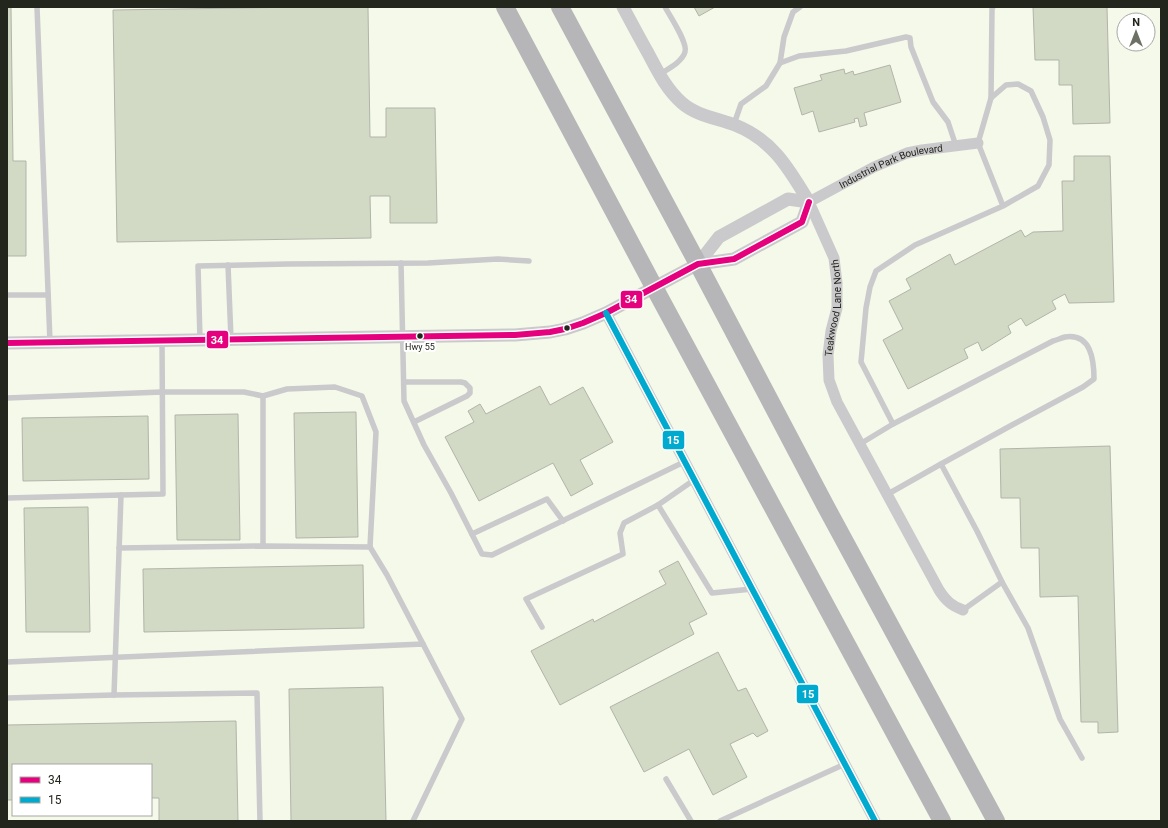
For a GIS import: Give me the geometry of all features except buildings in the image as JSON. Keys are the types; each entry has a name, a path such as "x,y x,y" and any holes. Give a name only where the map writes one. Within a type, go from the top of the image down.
{"highway":[{"path":"505,7 942,821"},
{"path":"560,7 825,505 996,821"}],"street":[{"name":"Teakwood Lane North","path":"623,7 659,74 673,94 682,103 694,111 734,124 749,131 783,160 809,202 834,258 837,283 837,308 831,331 828,355 829,380 837,402 946,600 955,607 963,610"},
{"name":"Industrial Park Boulevard","path":"809,202 874,167 907,153 978,143"},
{"path":"7,343 515,335 550,332 583,324 698,264 734,259 802,222 809,202 788,199 719,236 698,264"},
{"path":"606,313 875,821"}],"lane":[{"path":"36,7 50,342"},
{"path":"659,74 677,62 685,52 686,45 665,7"},
{"path":"734,124 741,104 766,86 780,63 784,37 793,12 800,7"},
{"path":"993,7 991,98 978,143 1003,206"},
{"path":"780,63 799,56 846,51 906,37 910,38 911,47 933,102 948,122 956,146"},
{"path":"892,424 861,362 866,308 870,287 876,271 915,245 1003,206 1038,186 1049,166 1050,140 1043,117 1031,91 1018,84 1006,85 991,98"},
{"path":"200,340 198,266 401,263 498,259 529,261"},
{"path":"401,263 404,401 424,445 482,554 492,555 684,462"},
{"path":"228,265 231,339"},
{"path":"7,295 48,295"},
{"path":"860,444 892,424 1053,341 1066,337 1080,339 1090,348 1094,367 1094,379 1083,387 888,494"},
{"path":"7,498 163,494 162,340"},
{"path":"404,382 461,382 465,383 470,388 470,393 463,398 414,422"},
{"path":"7,398 162,392 244,392 263,396 287,389 335,387 362,396 376,432 370,547 387,575 462,719 413,821"},
{"path":"263,396 263,546"},
{"path":"941,464 977,531 1002,582 1028,628 1060,719 1082,758"},
{"path":"542,627 526,599 623,554 620,532 624,522 658,505 694,480"},
{"path":"114,695 121,495"},
{"path":"472,534 547,499 562,521"},
{"path":"658,505 712,593 752,589"},
{"path":"119,548 263,546 370,547"},
{"path":"963,610 1002,582"},
{"path":"7,662 423,644"},
{"path":"7,698 257,693 260,821"},
{"path":"720,821 845,764"},
{"path":"666,779 691,821"}],"transit line":[{"name":"34","path":"7,343 515,335 550,332 583,323 606,313 698,264 734,259 802,222 809,202"},
{"name":"15","path":"606,313 875,821"}],"place":[{"name":"Hwy 55","path":"420,336"}]}
